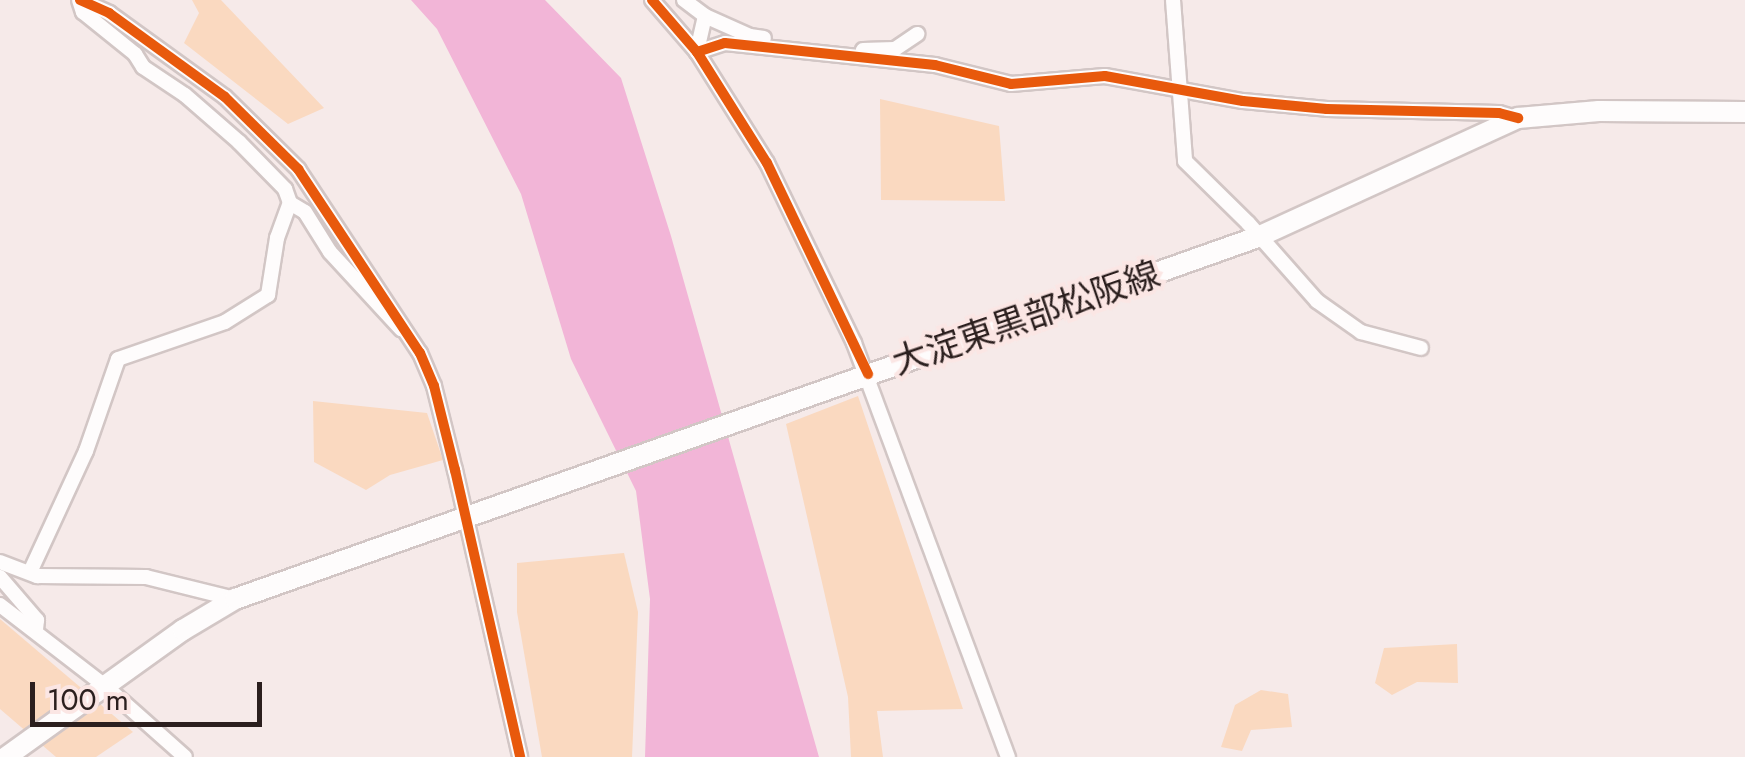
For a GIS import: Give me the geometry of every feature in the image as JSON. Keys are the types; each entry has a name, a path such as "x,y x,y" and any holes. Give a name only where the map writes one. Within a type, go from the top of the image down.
{"main road":[{"name":"大淀東黒部松阪線","path":"6,757 97,689 236,598 1258,236 1518,118 1599,111 1745,112"}],"street":[{"path":"30,570 86,451 118,358 225,322 268,294 277,238 290,203 286,189 239,142 185,95 142,66 135,54 83,12 79,0"},
{"path":"79,0 109,13 225,97 298,169 409,336 434,386 470,514 520,757"},
{"path":"652,0 697,52 767,163 861,376 1008,757"},
{"path":"684,0 704,16 750,36 851,46 854,55"},
{"path":"1173,0 1185,161 1317,301 1361,332 1421,348"},
{"path":"697,52 704,16"},
{"path":"854,55 866,48 895,49 917,34"},
{"path":"697,52 725,43 935,66 1011,84 1105,76 1243,101 1310,108 1482,112 1518,118"},
{"path":"290,203 306,212 330,252 388,319 409,336"},
{"path":"0,562 38,576 146,577 236,598"},
{"path":"0,577 37,620 36,630"},
{"path":"0,604 36,630 97,689 184,757"}],"shaded area":[{"path":"192,0 221,0 324,108 288,124 184,43 199,13"},
{"path":"411,0 545,0 621,78 671,236 819,757 645,757 650,599 636,491 571,359 521,194 437,29"},
{"path":"880,99 999,126 1005,201 881,200"},
{"path":"858,396 963,709 877,711 883,757 851,757 848,697 786,424"},
{"path":"313,401 427,413 443,460 390,475 366,490 314,462"},
{"path":"624,553 638,612 632,757 542,757 517,612 517,563"},
{"path":"0,619 133,732 96,757 56,757 0,709"},
{"path":"1457,644 1458,683 1417,682 1392,695 1375,683 1384,648"},
{"path":"1261,690 1288,694 1292,727 1251,730 1242,751 1221,747 1235,705"}],"cycle path":[{"path":"80,0 109,13 225,97 298,169 420,353 434,386 455,470 520,757"},
{"path":"652,0 697,52 767,163 868,374"},
{"path":"697,52 725,43 935,65 1011,84 1105,76 1243,101 1327,109 1499,113 1518,118"}]}
